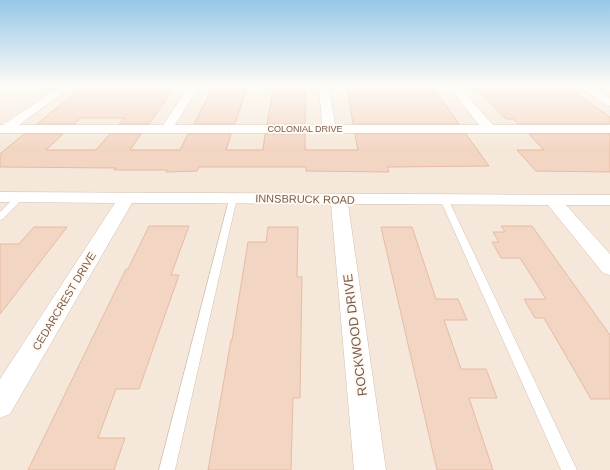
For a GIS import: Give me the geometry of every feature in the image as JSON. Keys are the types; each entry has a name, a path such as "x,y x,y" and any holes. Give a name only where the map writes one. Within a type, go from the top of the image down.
{"street":[{"path":"2,130 36,107"},
{"path":"167,128 181,107"},
{"path":"326,107 329,129"},
{"path":"471,107 489,130"},
{"name":"COLONIAL DRIVE","path":"2,130 167,128 489,130 610,129"},
{"name":"INNSBRUCK ROAD","path":"0,197 610,200"},
{"name":"CEDARCREST DRIVE","path":"0,404 127,197"},
{"name":"ROCKWOOD DRIVE","path":"339,199 370,470"},
{"path":"553,200 610,268"}],"lane":[{"path":"0,217 20,197"},
{"path":"167,470 233,198"},
{"path":"444,199 569,470"}],"shaded area":[{"path":"0,107 610,107 610,470 0,470"}],"building":[{"path":"58,107 161,107 149,124 119,124 124,118 80,118 75,124 37,124"},
{"path":"203,107 241,107 235,124 194,124"},
{"path":"270,107 305,107 305,124 267,124"},
{"path":"350,107 447,107 459,124 353,124"},
{"path":"494,107 596,107 610,117 610,124 518,124 513,119 506,119"},
{"path":"24,134 63,134 46,150 96,150 110,134 141,134 130,150 180,150 188,134 231,134 226,150 263,150 265,134 305,134 305,150 358,150 355,134 466,134 489,166 387,167 389,172 306,171 306,167 199,167 197,171 166,172 167,170 114,170 116,168 0,167 0,154"},
{"path":"529,134 610,134 610,172 536,171 517,150 544,150"},
{"path":"149,226 189,226 171,275 179,275 139,389 116,389 98,438 125,438 114,470 28,470 126,269 128,269"},
{"path":"501,226 532,226 610,335 610,399 591,399 544,318 535,318 524,299 546,299 520,258 501,258 492,242 499,242 493,232 505,232"},
{"path":"34,227 67,227 0,314 0,244 19,244"},
{"path":"268,227 298,227 297,277 302,277 300,398 293,398 291,470 208,470 248,242 266,242"},
{"path":"381,227 412,227 436,299 458,299 467,320 444,320 461,369 486,369 497,398 469,398 493,470 437,470"}]}
